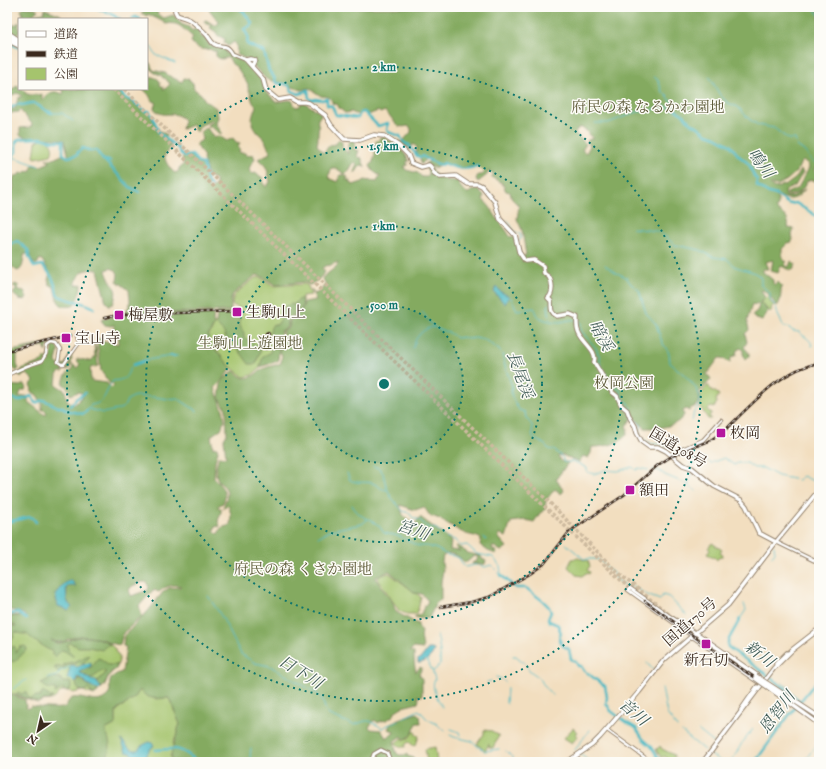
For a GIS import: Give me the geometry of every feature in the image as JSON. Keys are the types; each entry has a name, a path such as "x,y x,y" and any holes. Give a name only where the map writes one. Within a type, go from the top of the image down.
{"highway":[{"name":"国道308号","path":"174,7 174,11 177,15 194,22 206,34 213,44 224,45 232,54 246,60 264,80 266,90 276,99 280,101 290,98 297,102 309,103 325,116 344,140 360,140 374,135 384,136 398,145 407,154 411,162 421,166 429,166 438,177 442,178 456,176 468,184 477,184 482,186 494,200 500,219 515,235 517,247 523,259 526,261 534,260 543,266 544,273 549,277 551,282 552,290 549,298 552,301 551,310 555,315 570,314 577,316 578,331 584,342 591,347 595,357 595,362 612,392 617,396 621,406 627,410 639,437 649,446 658,447 670,454 683,465 692,468 714,486 731,494 743,502 759,533 776,542"},
{"path":"7,34 18,42"},
{"path":"7,40 18,43"},
{"name":"国道308号","path":"246,60 254,60 252,66"},
{"name":"国道170号","path":"567,762 595,742 607,730 642,690 660,664 727,606 776,542 819,490"},
{"path":"703,762 713,745 717,743 780,658 819,629"},
{"path":"696,633 751,674"},
{"path":"692,636 751,674"},
{"path":"819,718 795,705 719,651 819,724"},
{"path":"762,682 819,718"},
{"path":"807,712 819,724"},
{"path":"807,712 819,724"},
{"path":"811,715 819,718"}],"main road":[{"path":"7,375 42,361 46,354 47,346 51,343 56,344 60,350 58,362 60,364 64,364 79,343 77,335"},
{"path":"670,454 703,440 721,420"},
{"path":"776,542 819,563"},
{"path":"692,636 642,601 629,589 696,633"},
{"path":"607,730 651,762"},
{"path":"371,762 374,754 381,750 388,753 388,762"}],"green space":[{"path":"24,7 35,8 38,10 33,15 44,13 45,9 61,15 60,18 56,16 55,18 21,18 23,14 21,10"},
{"path":"145,7 153,7 157,10 158,15 164,18 173,15 181,24 194,31 195,28 200,32 200,36 207,39 209,45 227,49 225,54 229,52 233,57 244,59 264,81 265,91 277,102 289,100 293,101 296,107 300,106 301,103 305,103 321,113 318,121 319,127 317,145 323,152 330,145 336,144 339,139 342,142 342,147 348,154 348,143 356,140 354,148 356,151 359,150 357,156 360,158 361,157 365,167 363,165 360,166 356,172 354,172 357,164 354,162 348,172 344,174 336,168 331,168 328,176 330,179 338,182 340,175 344,175 348,177 346,180 350,180 349,182 353,185 365,180 377,182 380,176 373,171 370,166 374,158 376,141 378,141 381,136 394,143 404,152 409,161 406,162 408,164 404,167 406,170 418,173 422,177 427,177 429,175 426,166 430,167 438,177 458,181 462,189 467,193 477,189 484,196 483,200 490,207 510,237 514,236 521,257 526,255 522,230 517,219 519,206 512,199 510,192 506,191 502,183 491,177 494,174 489,171 487,175 478,182 476,179 478,175 482,175 485,172 477,166 460,169 443,163 434,168 425,164 431,160 428,158 421,165 420,158 416,154 417,147 413,144 411,149 395,142 395,140 403,143 411,132 411,128 408,126 401,127 397,125 385,111 380,113 378,111 368,115 365,112 358,115 352,112 345,113 339,108 338,105 332,103 329,97 321,96 309,88 302,90 266,79 247,59 236,54 236,44 234,42 228,46 224,43 225,39 217,35 216,32 210,28 211,25 206,24 204,21 206,20 214,25 217,25 219,22 208,8 819,7 819,167 816,167 814,170 819,179 815,181 807,181 804,187 799,191 787,195 787,193 798,188 809,168 808,164 804,161 801,162 797,171 787,180 778,185 770,185 775,188 783,185 785,186 796,178 801,170 803,172 795,186 786,190 785,194 787,197 794,196 805,189 798,196 788,199 775,194 778,200 778,206 775,208 787,219 788,228 794,229 792,242 788,243 782,249 782,255 786,263 784,265 789,267 791,261 796,264 793,270 781,266 778,273 771,271 773,260 765,262 768,269 763,269 763,272 773,280 775,285 778,282 782,286 780,299 777,306 768,294 761,290 765,298 760,303 768,311 762,321 754,318 752,315 757,311 759,306 757,303 755,305 752,304 747,321 749,330 745,334 747,342 744,347 749,353 749,356 746,359 745,358 741,348 737,350 736,355 731,358 730,363 722,358 719,358 707,374 711,379 699,393 700,397 696,407 696,405 693,408 691,407 689,411 686,409 683,411 684,415 676,423 661,427 645,428 633,417 626,426 628,430 623,439 613,444 592,447 588,458 583,456 579,462 562,455 558,456 561,461 568,463 556,479 564,491 561,494 555,489 546,500 545,510 540,513 534,522 526,520 511,522 506,537 499,533 499,538 507,547 501,551 495,547 492,547 492,549 497,552 496,554 488,551 480,545 481,539 464,533 435,517 430,516 424,507 415,510 400,505 403,515 414,525 420,517 451,541 450,550 460,551 455,547 457,546 468,553 481,556 482,559 486,561 485,564 472,564 473,562 476,562 478,557 474,556 467,562 464,562 454,554 443,556 441,599 436,603 429,618 421,619 414,617 421,614 428,601 422,594 415,593 389,571 375,578 393,603 396,612 418,624 422,632 421,636 423,649 413,648 410,651 414,653 416,672 420,667 422,668 419,674 422,679 422,696 417,696 419,699 418,703 402,707 394,712 395,714 392,717 380,721 379,723 374,720 369,727 371,729 381,730 386,738 394,733 394,731 388,729 393,722 417,713 420,716 421,723 417,723 407,738 405,739 401,736 394,741 396,752 399,755 407,754 407,756 420,762 413,762 412,760 408,762 398,760 395,762 174,761 171,760 171,754 180,724 169,698 146,696 140,690 135,697 120,707 116,712 116,724 105,730 109,739 110,747 108,755 102,762 7,762 7,693 25,700 26,707 28,709 31,706 62,708 65,707 69,700 73,698 96,701 104,698 110,693 110,680 112,677 122,672 126,647 123,646 124,636 149,610 163,592 169,588 181,586 169,586 159,592 154,590 152,591 139,606 142,616 123,633 120,645 110,643 103,639 96,638 111,644 102,650 89,647 79,647 70,643 68,644 68,648 74,656 62,650 55,657 52,655 52,651 39,644 27,634 16,632 13,634 14,637 7,651 7,636 11,634 7,631 7,626 16,626 7,624 7,618 15,616 25,617 25,615 11,610 7,614 7,385 20,386 24,384 26,388 25,390 21,391 19,397 28,397 28,402 45,415 47,414 45,410 42,410 42,403 37,395 31,391 32,389 30,385 34,381 27,374 21,378 20,375 14,374 21,372 24,368 42,362 45,358 49,358 53,349 49,346 55,344 59,350 56,361 57,363 61,365 66,364 69,356 72,354 70,368 67,370 65,367 63,368 63,372 60,372 57,375 56,385 65,390 67,400 74,405 85,394 78,392 70,395 68,388 63,384 64,379 67,373 73,369 72,364 77,368 80,364 76,360 91,361 95,357 94,343 98,366 90,368 91,381 107,383 111,388 114,385 112,383 110,384 101,371 97,338 102,339 102,342 118,344 119,338 116,335 114,325 105,325 101,320 122,315 214,313 214,325 208,336 210,344 232,368 215,388 223,410 225,422 223,423 222,428 211,436 213,448 217,447 218,451 215,461 214,478 223,489 225,495 223,503 218,506 218,508 221,508 218,521 220,526 216,526 214,530 218,534 221,528 230,525 231,514 228,505 223,508 227,491 217,479 216,473 216,466 219,456 226,457 224,439 227,434 226,409 219,398 221,384 223,380 233,371 242,377 248,378 265,368 281,363 282,354 280,353 279,343 283,331 289,328 290,320 301,311 304,302 316,300 311,290 315,294 320,291 326,284 322,278 337,266 338,262 322,268 325,272 318,280 310,285 304,282 276,285 261,276 256,275 233,294 231,299 231,311 123,314 130,303 129,290 117,281 118,274 116,270 110,268 106,270 116,293 113,304 109,305 106,302 98,270 86,270 81,273 75,283 76,285 81,284 81,287 73,306 64,306 59,302 54,287 49,284 48,280 50,273 42,260 40,259 37,264 34,264 30,254 25,254 22,266 20,270 17,271 7,262 7,189 8,192 14,189 13,180 15,176 26,171 30,172 33,165 41,166 50,162 46,159 53,159 62,155 69,157 64,140 30,138 20,135 20,128 31,127 32,124 20,110 18,112 11,113 9,116 7,115 7,109 15,109 18,98 22,96 16,93 7,98 7,93 18,85 18,90 24,90 27,94 42,94 42,100 54,92 63,94 64,91 62,90 119,90 122,95 130,101 145,111 149,111 158,130 168,135 166,137 171,146 165,159 171,170 175,173 179,171 179,168 184,164 182,161 183,156 192,156 199,164 203,165 208,188 211,190 216,184 214,179 208,176 203,159 204,157 196,144 202,140 201,131 207,128 214,138 219,136 227,141 233,138 236,142 240,143 238,147 240,149 240,153 245,153 247,156 253,154 255,159 249,169 253,174 255,173 263,178 263,183 266,187 270,182 268,171 264,164 258,159 271,151 253,125 252,120 256,106 252,100 248,84 229,58 220,59 216,56 216,51 197,47 191,42 193,37 178,25 171,23 166,24 148,14 147,16 141,13 146,10","holes":["579,127 586,130 593,138 587,141 590,146 586,153 582,150 586,144 575,133","496,286 501,292 508,296 505,304 494,292","69,581 76,586 72,585 66,587 66,598 72,607 68,611 58,606 55,594 65,583","146,582 149,587 148,590 131,596 129,590 132,586","80,636 86,637 76,638 61,643 54,642 51,640 63,642"]},
{"path":"18,23 18,34 15,36 7,30 7,24 15,25"},
{"path":"148,62 150,63 153,70 165,73 182,82 184,78 193,83 194,89 201,94 206,102 216,108 218,117 216,124 222,133 221,134 211,127 207,127 208,124 214,122 212,120 200,126 197,132 194,130 194,126 192,125 182,129 184,120 179,116 173,114 163,114 157,111 154,108 156,102 152,101 144,90 148,90 150,76 160,81 160,85 164,87 164,90 170,84 161,75 155,73 148,67"},
{"path":"41,139 50,142 53,149 51,155 36,158 34,157 36,142"},
{"name":"生駒山上遊園地","path":"260,277 274,286 305,284 308,286 311,295 302,296 302,308 290,318 288,327 281,331 280,338 276,341 279,349 278,361 262,366 252,375 244,377 232,368 210,344 208,336 215,323 229,324 241,315 240,308 232,305 235,294 255,278"},
{"path":"15,284 19,286 18,289 23,290 26,293 25,295 27,297 25,300 19,299 13,294 17,288 13,286"},
{"path":"769,296 771,303 774,305 770,312 761,303 762,300"},
{"path":"301,298 302,306 300,311 288,319 288,327 281,331 280,338 276,341 279,349 278,361 260,367 263,356 270,353 271,346 268,338 273,324 277,325 283,316 282,308 291,304 294,305"},
{"path":"217,313 231,313 232,315 240,317 240,326 244,333 244,338 251,341 261,349 256,364 249,364 233,342 226,339 224,333 216,324"},
{"path":"49,343 46,352 44,346 28,349 17,355 17,365 19,369 16,371 7,360 7,352"},
{"path":"708,385 712,391 719,395 714,408 711,407 707,410 712,413 709,415 711,419 708,419 699,405 701,402 700,395"},
{"path":"712,543 722,550 720,553 723,555 717,560 707,554 710,550 708,548"},
{"path":"578,558 588,561 590,566 587,570 590,572 589,574 586,573 582,576 576,575 568,567 572,559"},
{"path":"389,573 421,597 417,614 407,614 399,611 378,579 379,576"},
{"path":"15,615 27,618 49,640 53,642 60,643 84,637 101,639 111,645 119,656 116,669 111,673 104,686 94,695 83,691 73,693 69,691 62,691 56,698 37,703 7,692 7,617"},
{"path":"13,646 15,647 16,652 20,647 25,646 27,649 13,662 9,659 10,651"},
{"path":"89,655 82,663 70,664 58,672 55,669 55,667 63,667 64,664 79,660"},
{"path":"98,658 109,665 118,665 116,669 111,672 102,688 99,686 97,681 105,674 105,671 102,671 91,679 80,672 91,667"},
{"path":"53,677 60,678 63,682 70,682 70,690 64,691 63,688 55,693 56,689 45,687 41,683"},
{"path":"78,678 94,687 98,692 94,694 90,693 91,692 89,689 85,691 79,690 76,685"},
{"path":"140,690 155,699 169,698 180,724 178,734 173,742 174,747 170,756 174,761 182,760 184,762 102,762 108,757 105,730 116,724 116,712 120,707 135,697"},
{"path":"26,691 27,695 31,699 36,696 41,697 43,691 50,697 53,697 49,700 44,700 38,703 16,694 18,692 22,694"},
{"path":"573,728 577,732 575,734 578,736 572,743 564,738"},
{"path":"484,730 492,731 499,736 493,748 489,747 489,744 485,751 477,744 484,734"},
{"path":"414,731 416,732 415,734 419,736 416,745 414,746 409,742 405,747 401,747 395,743 402,738 404,740 409,738"},
{"path":"660,746 662,749 674,755 674,758 677,760 675,762 669,762 665,756 662,758 656,750"},
{"path":"435,747 437,762 427,762 425,749"}],"water":[{"path":"496,286 501,292 509,296 505,304 494,292"},
{"path":"71,580 76,586 70,585 66,588 67,601 72,607 68,611 58,606 55,594 65,583"},
{"path":"428,649 434,650 432,655 425,661 418,663 418,659 421,658"},
{"path":"91,662 91,666 79,672 91,680 96,681 101,688 98,690 77,677 76,681 74,682 71,679 67,679 70,667 73,665 77,667"},
{"path":"121,740 134,750 138,750 141,746 149,742 154,746 150,749 144,760 139,756 134,756 126,752"}],"waterway":[{"path":"95,7 111,13 117,18"},
{"path":"238,7 244,12 252,23 244,29 248,36 247,44 264,52 269,71 274,77 276,83 286,84 292,91 299,94 308,90 309,98 311,100 327,99 327,105 332,106 336,115 358,118 360,113 364,112 378,126 388,123 388,132 400,136 404,143 409,145 417,156 422,156 441,165 444,163 465,169 477,166"},
{"path":"813,7 819,15"},
{"path":"134,18 138,18"},
{"path":"7,42 18,48"},
{"path":"148,43 156,55 175,63"},
{"path":"709,76 720,95 728,103 738,107 749,119 758,125 774,128 788,139 795,139 797,146 804,151 814,163"},
{"path":"654,77 658,80 662,91 676,109"},
{"path":"120,90 124,97 134,102 145,111 149,111 159,133 178,148 181,154 186,156 192,155 199,163 203,164 207,179 211,186"},
{"path":"7,108 18,104 22,105 34,103 52,113"},
{"name":"鳴川","path":"595,123 608,123 637,112 650,111 665,106 676,110"},
{"name":"鳴川","path":"676,110 684,115 690,123 697,126 707,134 730,145 739,156 749,164 757,180 757,186 776,195 789,204 796,203 814,214 819,219"},
{"path":"52,113 62,113 73,121"},
{"path":"7,171 16,152 16,142 19,139 41,138 53,141 63,141 63,154 68,157 77,155 83,148 91,151 96,150 103,160 110,161"},
{"path":"13,157 39,166"},
{"path":"104,160 130,187 139,192"},
{"path":"817,172 819,176"},
{"path":"507,220 515,232 520,234 521,238 518,242"},
{"path":"632,228 656,231 661,233 675,245 700,250 713,257 727,259 736,267 758,275 761,278 761,285 770,293 770,300 776,307 784,327 788,327 793,331 799,332 809,339 812,346"},
{"path":"7,246 17,241 28,250 29,257 34,267 42,265 50,275 56,286 57,295 94,308"},
{"path":"605,265 626,277 631,284 639,290 646,313 656,324 662,342 669,353 670,363 690,380 698,391 700,404 694,412 692,421"},
{"path":"509,296 517,310 534,308 539,317 550,321 560,322 576,320"},
{"path":"550,304 548,306 550,319"},
{"name":"長尾渓","path":"422,312 430,324 448,332 456,338 463,337 468,339 475,338 485,340 498,349 502,354 512,386 511,394 519,410 525,412 526,418 532,425 533,438 544,444 549,449 554,450 563,458 563,462 575,462 587,468 587,472 594,474 605,470 618,471 632,467 636,470 639,468 648,470"},
{"name":"暗渓","path":"579,321 581,322 581,331 596,348 600,356 600,364 612,385 620,390 622,398 629,403 633,419 641,425 640,436"},
{"path":"413,348 417,337 423,331 430,327 434,327"},
{"path":"147,360 171,356"},
{"path":"133,365 147,360"},
{"path":"87,411 91,405 100,402 113,381 124,378 133,365"},
{"path":"70,406 77,398 85,393"},
{"path":"7,395 18,401 32,396 35,403 44,400 58,407 63,407 69,411 82,414 87,411"},
{"path":"89,409 103,413 117,410 124,407 127,400 135,396 168,399 177,398 197,411"},
{"name":"暗渓","path":"642,439 653,444 662,444 667,450"},
{"name":"暗渓","path":"690,465 705,458 711,464 724,458 734,465 738,463 747,463 754,468 763,468 778,476 798,480 803,476 819,484"},
{"path":"373,466 379,468 383,473 386,486 391,497 403,511 409,513 413,518 420,520 427,527 437,529 446,537 455,540 460,546 467,545 477,554 493,557 500,566 501,574"},
{"name":"長尾渓","path":"653,470 658,470 665,475 684,483"},
{"path":"688,486 692,470"},
{"path":"347,473 350,480 372,483 382,489 387,490"},
{"path":"352,505 358,513 367,519"},
{"path":"7,522 30,517 36,522"},
{"name":"宮川","path":"318,537 330,530 362,524 370,519 379,526 384,533 399,536 418,546 427,546 437,549 447,555 459,558 466,567 476,565 485,567 491,565 501,575"},
{"path":"566,544 584,559 597,559 614,573 616,579 628,587 633,586 647,595 660,600 663,595 669,597 686,615"},
{"name":"長尾渓","path":"771,557 775,552 774,546"},
{"name":"音川","path":"501,575 511,584"},
{"name":"音川","path":"513,586 516,588 526,588 549,607 551,612 548,619 549,621 558,625 561,633 559,639 563,646 569,649 571,659 576,662 578,666 581,666 584,671 605,686 607,697 606,703 611,711 636,728 643,739 651,746 661,762"},
{"name":"日下川","path":"208,596 222,617 241,654 255,663 270,666 318,694 322,699 329,715 354,725 365,721 370,721 382,728 419,710 427,719 437,724 441,728"},
{"name":"長尾渓","path":"740,619 746,610 744,604"},
{"path":"7,615 17,612 26,619"},
{"name":"新川","path":"740,619 728,641 728,647 774,680 800,701"},
{"path":"437,635 439,643"},
{"path":"439,643 440,653"},
{"path":"427,660 433,672 440,664 440,655"},
{"path":"513,656 516,656 522,661"},
{"path":"523,661 530,671 540,678 545,687 553,695"},
{"path":"647,663 653,670"},
{"path":"48,678 57,676 60,671 70,667"},
{"path":"433,673 435,679 433,686 442,707"},
{"path":"496,677 505,682"},
{"name":"恩智川","path":"755,762 787,718 819,678"},
{"path":"13,689 26,680"},
{"path":"487,682 491,681"},
{"name":"新川","path":"782,683 790,689"},
{"name":"新川","path":"786,686 782,690 790,695"},
{"path":"507,688 507,704"},
{"path":"662,688 667,714 677,727"},
{"path":"451,729 459,732 461,738"},
{"path":"743,742 753,729"},
{"path":"586,735 590,730"},
{"path":"699,731 714,743"},
{"path":"682,732 704,750"},
{"name":"日下川","path":"450,735 472,741 485,751 499,749"},
{"path":"575,750 585,736"},
{"path":"734,757 742,743"},
{"path":"813,750 818,743"},
{"path":"251,748 250,756 252,762"},
{"path":"155,750 174,749 183,751 198,762"},
{"name":"日下川","path":"506,751 517,762"},
{"path":"804,762 811,752"},
{"path":"580,754 590,762"},
{"path":"711,755 722,762"},
{"path":"731,762 733,758"}],"tunnel":[{"path":"114,90 631,590"},
{"path":"125,90 551,504 618,573 670,615"}],"railway":[{"path":"104,318 118,315 238,311"},
{"path":"268,333 268,348 266,349 266,334 268,333"},
{"path":"7,351 70,336"},
{"path":"440,607 471,602 489,597 530,574 544,564 569,532 624,495 658,465 672,456 709,441 724,431 756,400 779,381 791,373 819,363"},
{"path":"645,601 706,645 819,721"}],"place":[{"name":"生駒山上","path":"237,312"},
{"name":"梅屋敷","path":"119,315"},
{"name":"宝山寺","path":"66,338"},
{"name":"枚岡","path":"721,433"},
{"name":"額田","path":"630,490"},
{"name":"新石切","path":"706,644"}],"park label":[{"name":"府民の森 なるかわ園地","path":"648,107"},
{"name":"枚岡公園","path":"624,383"},
{"name":"府民の森 くさか園地","path":"303,569"}]}
